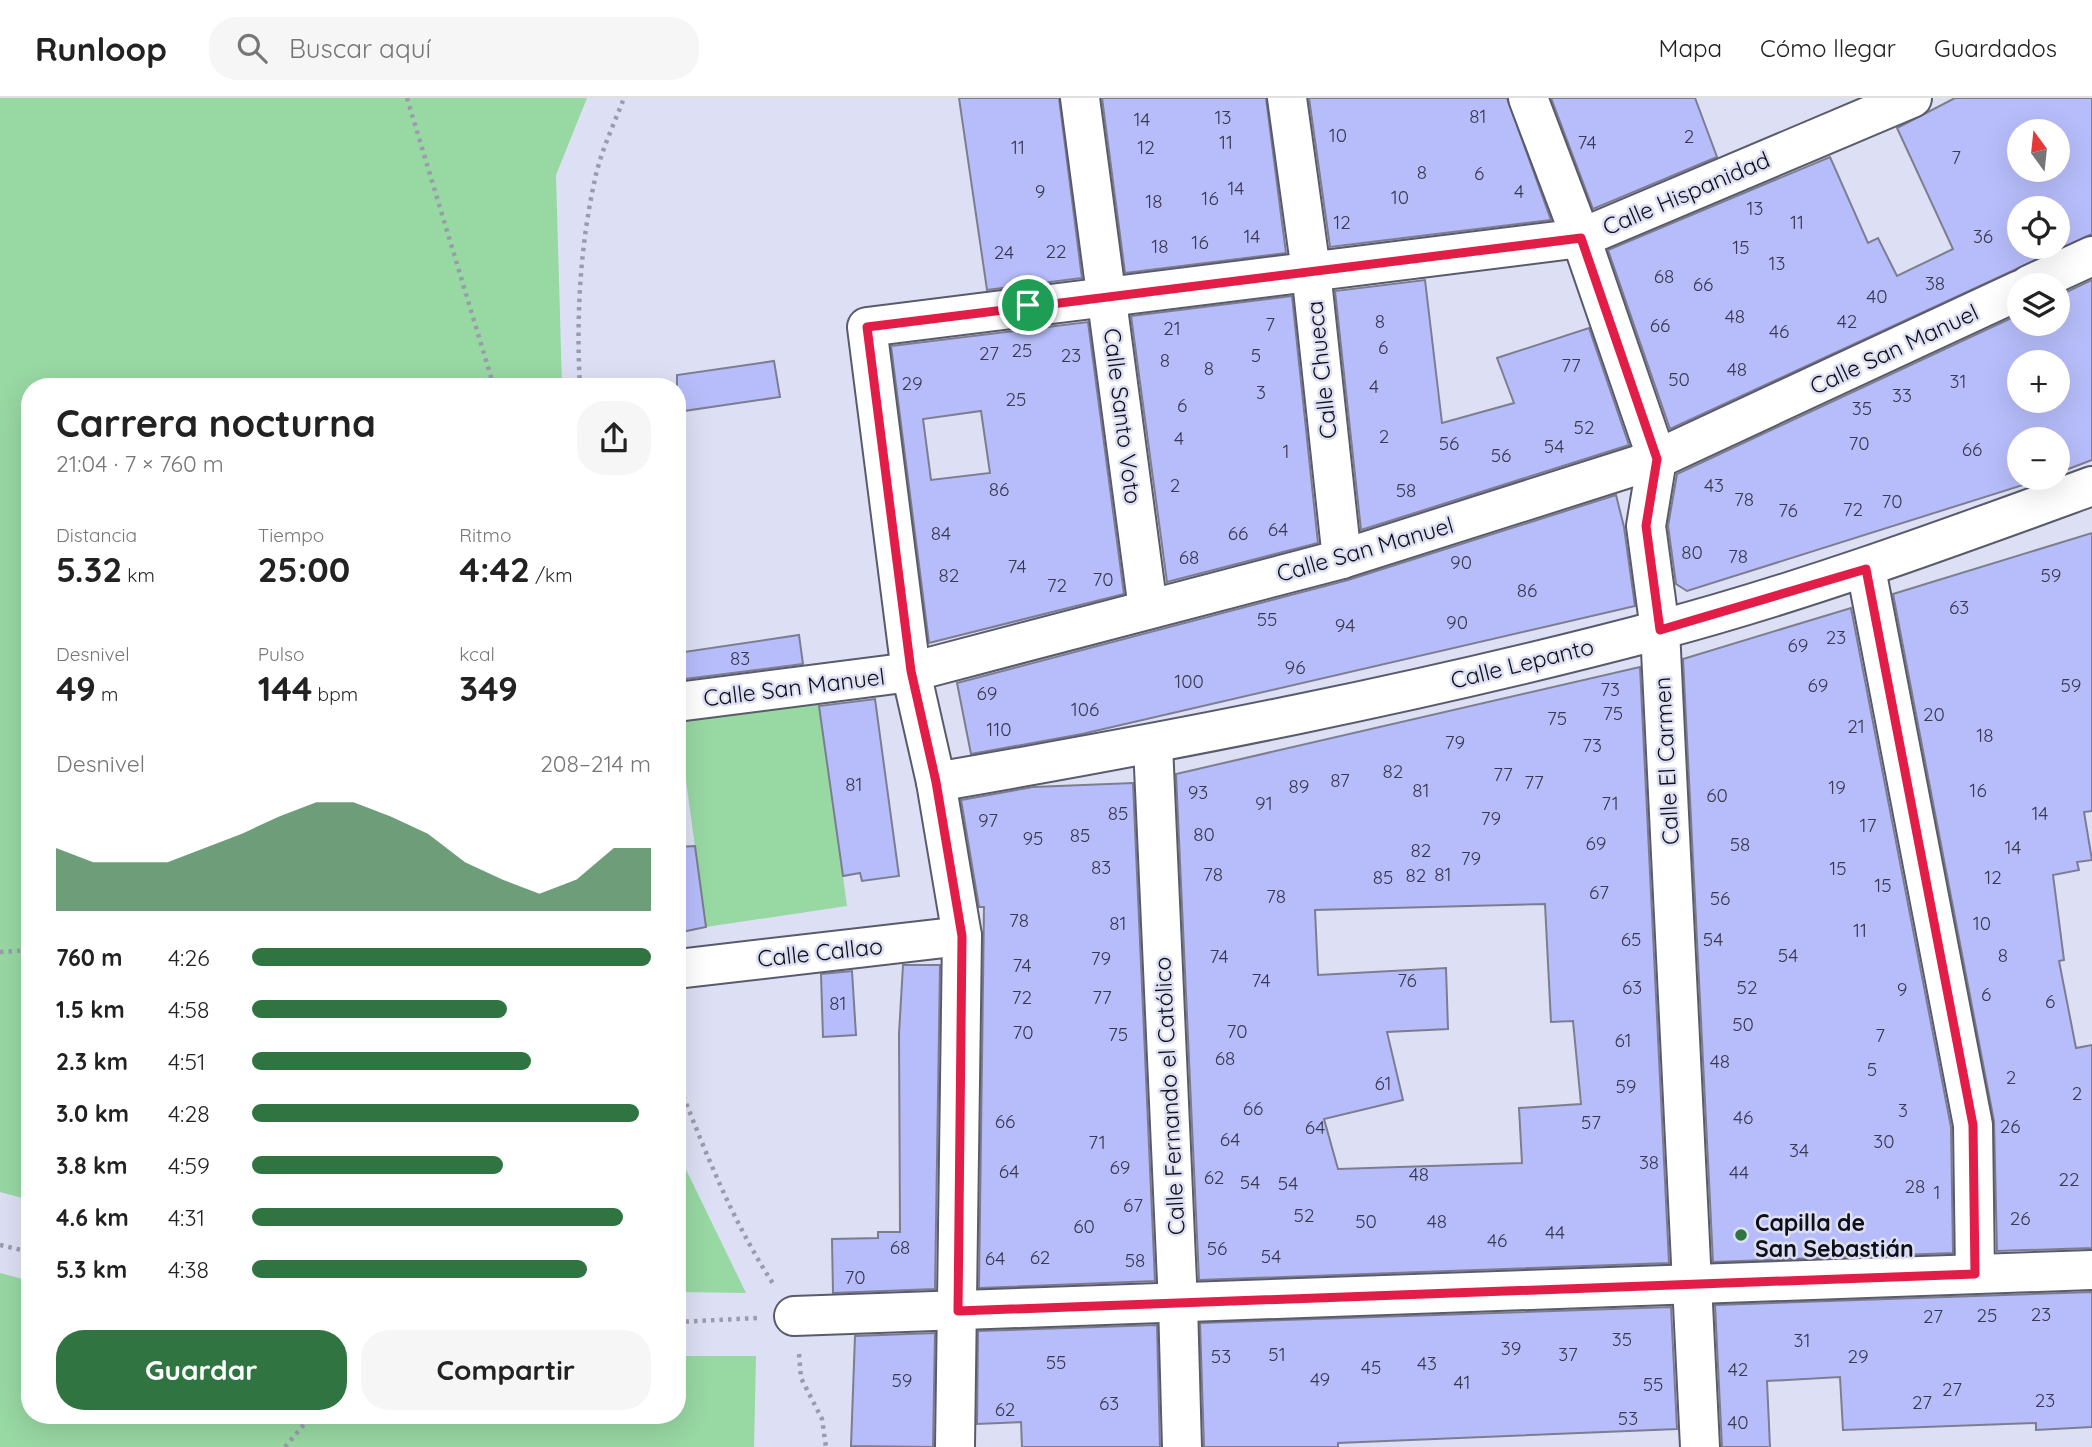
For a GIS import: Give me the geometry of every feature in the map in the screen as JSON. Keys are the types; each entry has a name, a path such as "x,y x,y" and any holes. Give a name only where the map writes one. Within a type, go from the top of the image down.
{"street":[{"name":"Calle Santo Voto","path":"1080,98 1148,608"},
{"name":"Calle Chueca","path":"1287,98 1311,271 1342,559"},
{"name":"Calle El Carmen","path":"1528,98 1581,238 1657,459 1646,526 1660,630 1700,1447"},
{"name":"Calle Hispanidad","path":"911,671 867,327 1581,238 1912,98"},
{"path":"2055,273 2092,256"},
{"name":"Calle San Manuel","path":"686,701 911,671 1342,559 1657,459 2007,296"},
{"name":"Calle Lepanto","path":"936,782 1153,745 1423,687 1660,630 1866,569 2092,486"},
{"path":"1866,569 1973,1125 1975,1274"},
{"path":"911,671 936,782 962,936 955,1447"},
{"name":"Calle Fernando el Católico","path":"1153,745 1182,1447"},
{"name":"Calle Callao","path":"686,967 962,936"},
{"path":"794,1317 2092,1270"}],"path":[{"path":"407,98 491,378"},
{"path":"580,378 578,344 584,246 595,177 624,98"},
{"path":"0,952 21,951"},
{"path":"686,1102 718,1182 741,1230 794,1317 801,1378 822,1419 826,1447"},
{"path":"0,1245 21,1250"},
{"path":"686,1322 794,1317"},
{"path":"285,1447 304,1424"}],"green space":[{"path":"0,98 587,98 556,175 562,378 21,378 21,1198 0,1192"},
{"path":"819,702 847,906 706,927 686,781 686,721"},
{"path":"686,1170 746,1293 686,1292"},
{"path":"0,1273 21,1279 21,1424 686,1424 686,1356 756,1356 754,1447 0,1447"}],"building":[{"path":"959,98 1059,98 1082,278 987,290"},
{"path":"1102,98 1266,98 1286,253 1125,273"},
{"path":"1309,98 1507,98 1551,220 1330,247"},
{"path":"1551,98 1695,98 1717,157 1593,209"},
{"path":"1955,98 2092,98 2092,234 2070,244 2070,196 2007,196 2007,259 2038,259 1670,429 1608,250 1830,157 1868,243 1878,238 1897,276 1953,249 1897,128"},
{"path":"1425,280 1442,423 1514,403 1497,358 1589,328 1629,445 1361,530 1335,291"},
{"path":"2092,280 2092,460 2070,468 2070,427 2007,427 2007,490 1687,591 1676,584 1668,526 1677,474 2007,320 2007,336 2070,336 2070,290"},
{"path":"1292,296 1318,543 1167,582 1131,316"},
{"path":"1088,322 1124,594 929,643 891,346","holes":["981,411 990,473 931,480 923,419"]},
{"path":"774,361 780,397 686,411 686,378 677,378 677,375"},
{"path":"1616,495 1624,527 1635,606 1082,734 971,754 957,683 1348,580"},
{"path":"2092,533 2092,811 2084,812 2092,860 2077,862 2079,870 2053,875 2064,960 2059,961 2076,1048 2092,1045 2092,1248 1997,1251 1994,1121 1893,594"},
{"path":"1851,608 1951,1127 1953,1253 1713,1262 1683,659"},
{"path":"799,635 803,664 686,679 686,652"},
{"path":"1640,667 1669,1263 1199,1280 1176,774","holes":["1545,904 1551,1022 1573,1021 1581,1104 1519,1108 1522,1163 1338,1169 1324,1119 1403,1100 1387,1032 1448,1029 1446,968 1318,975 1315,910"]},
{"path":"875,699 899,876 862,881 860,873 843,876 819,706"},
{"path":"1133,783 1155,1281 979,1288 984,907 979,907 961,800 1033,787"},
{"path":"686,846 695,846 706,927 686,931"},
{"path":"903,965 940,965 935,1289 833,1293 832,1239 878,1238 878,1232 900,1232 899,1034"},
{"path":"852,971 856,1035 823,1037 821,974"},
{"path":"2092,1292 2092,1427 2036,1430 2036,1423 1843,1430 1840,1377 1767,1381 1770,1447 1722,1447 1715,1305"},
{"path":"1671,1307 1677,1429 1338,1443 1338,1447 1204,1447 1200,1323"},
{"path":"1157,1325 1160,1447 1022,1447 1021,1422 977,1424 978,1331"},
{"path":"935,1333 933,1447 851,1446 855,1336"}],"place":[{"name":"Capilla de San Sebastián","path":"1741,1235"}],"route":[{"path":"1581,238 1657,459 1646,526 1660,630 1866,569 1973,1125 1975,1274 958,1311 962,936 936,782 911,671 867,327 1028,305 1581,238"}]}
